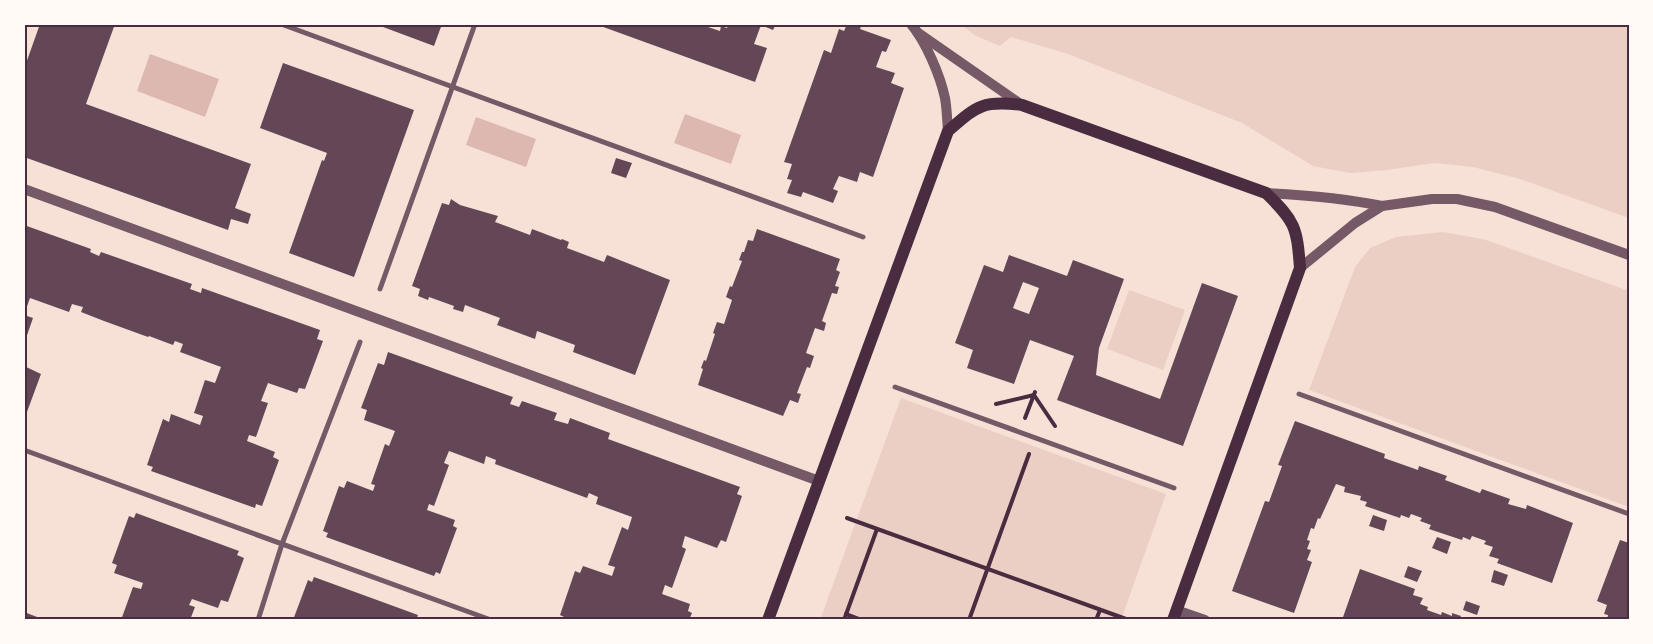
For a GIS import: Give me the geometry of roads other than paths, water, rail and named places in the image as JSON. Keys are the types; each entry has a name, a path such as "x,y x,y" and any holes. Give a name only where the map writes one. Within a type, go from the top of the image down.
{"main road":[{"path":"768,620 948,131 971,111 995,102 1022,105 1266,193 1287,214 1298,237 1300,268 1174,615"}],"street":[{"path":"281,24 862,237"},
{"path":"380,289 475,24"},
{"path":"914,28 1022,105"},
{"path":"914,28 930,57 944,97 948,131"},
{"path":"24,189 819,481"},
{"path":"1266,193 1344,199 1382,206 1432,199 1457,200 1486,205 1629,255"},
{"path":"1300,268 1355,223 1382,206"},
{"path":"258,620 282,544 360,342"},
{"path":"895,387 1174,488"},
{"path":"1299,394 1629,514"},
{"path":"24,450 491,620"},
{"path":"1174,615 1205,620"}]}
